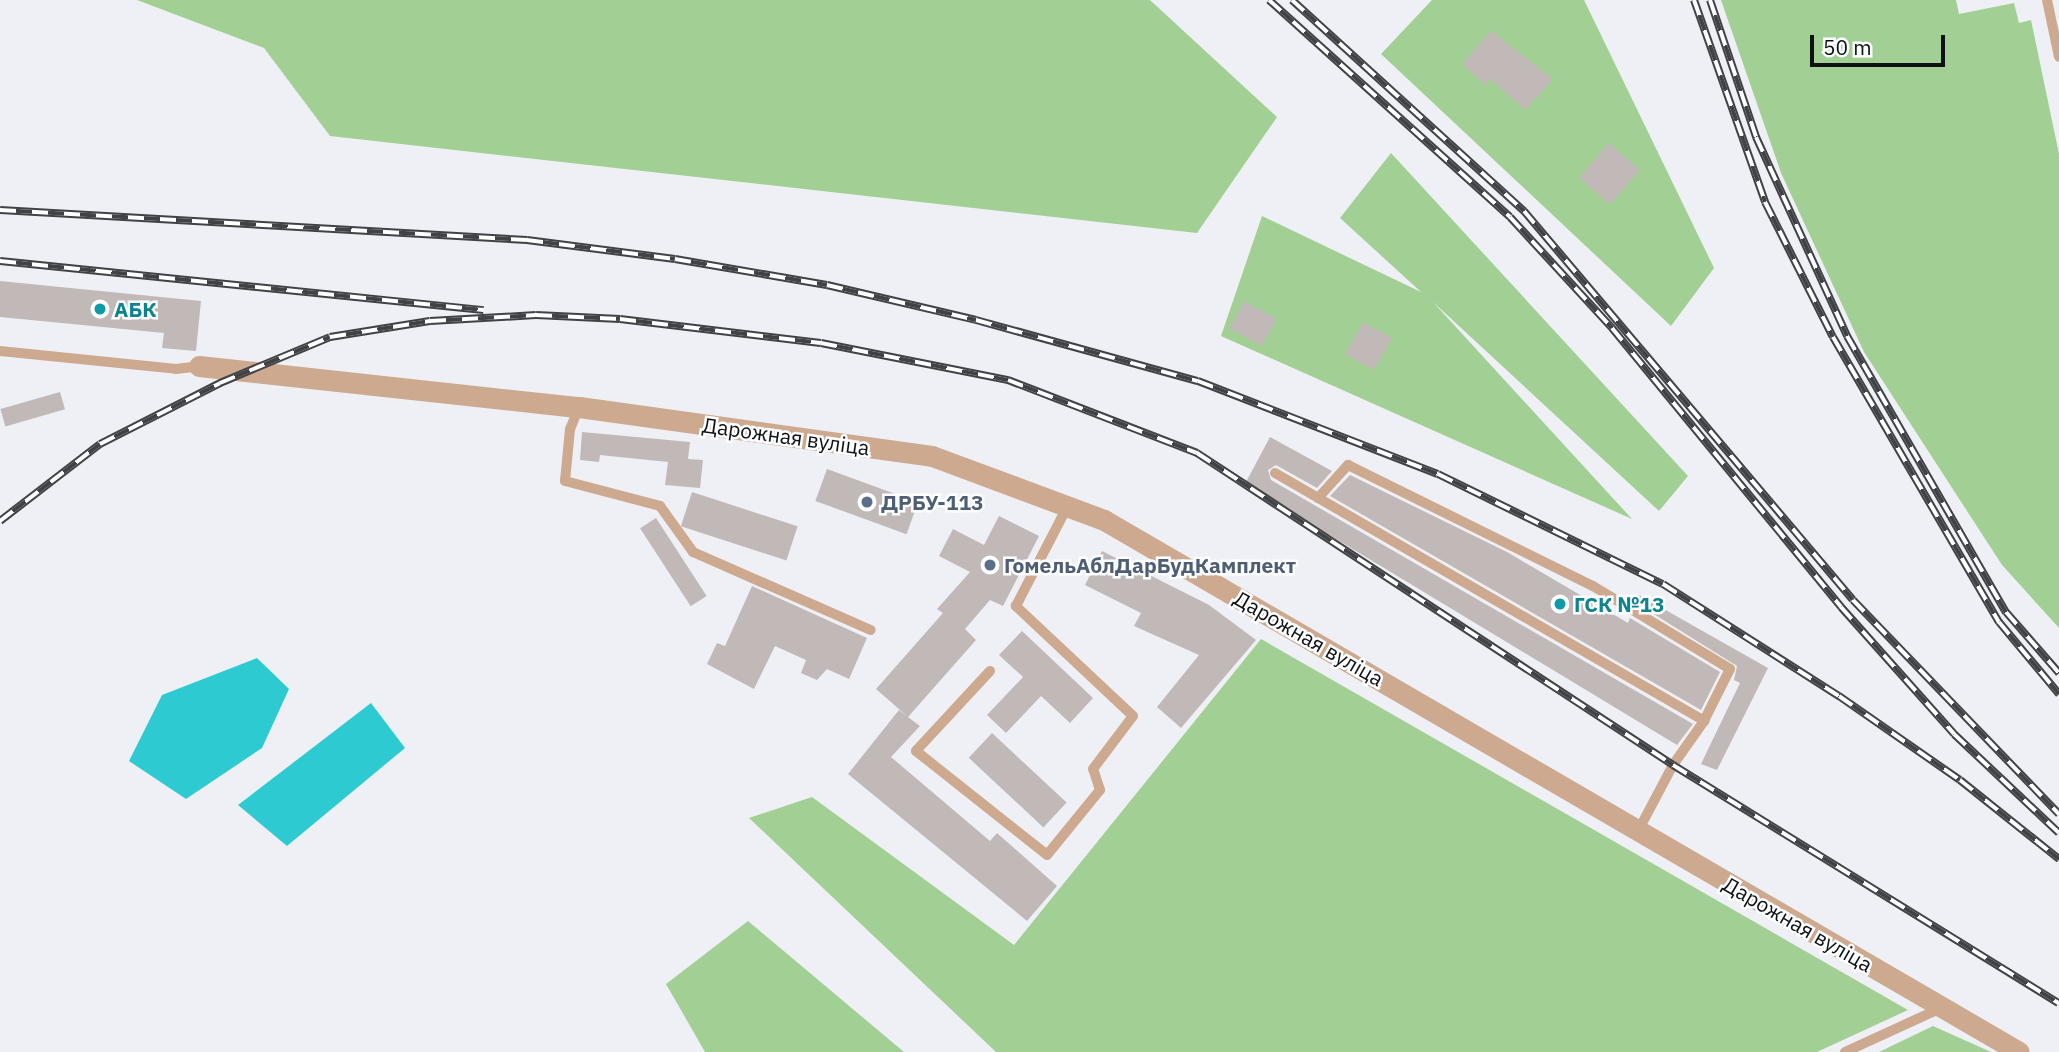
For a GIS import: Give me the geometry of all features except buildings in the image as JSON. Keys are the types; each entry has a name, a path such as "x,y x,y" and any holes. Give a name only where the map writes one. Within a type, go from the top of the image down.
{"street":[{"name":"Дарожная вуліца","path":"199,366 579,407 932,456 1104,520 2019,1052"}],"lane":[{"path":"2047,0 2059,57"},
{"path":"0,351 199,366"},
{"path":"579,407 569,429 565,481 660,506 693,552 871,630"},
{"path":"1318,498 1348,465 1592,586 1730,669 1704,721 1673,765 1638,831"},
{"path":"1275,473 1704,721"},
{"path":"990,671 916,751 1047,855 1100,790 1093,769 1133,716 1016,606 1068,507"},
{"path":"1845,1052 1941,1008"}],"green space":[{"path":"137,0 1150,0 1277,117 1197,233 330,136 264,48"},
{"path":"1432,0 1584,0 1714,268 1671,326 1381,54"},
{"path":"1721,0 1956,0 1959,14 2014,3 2019,23 2031,20 2059,154 2059,628 2002,565 1864,352 1781,173"},
{"path":"1391,153 1688,476 1659,511 1433,302 1632,519 1221,336 1262,216 1421,292 1340,218"},
{"path":"1261,639 1908,1010 1817,1052 996,1052 749,818 812,797 1014,945"},
{"path":"748,921 904,1052 705,1052 666,984"},
{"path":"1933,1026 1991,1052 1879,1052"}],"water":[{"path":"257,658 289,689 262,748 186,799 129,761 162,695"},
{"path":"371,703 405,748 287,846 238,805"}],"railway":[{"path":"1269,0 1510,217 1612,328 1841,607 1954,734 2059,833"},
{"path":"1292,0 1524,211 1853,600 2059,814"},
{"path":"1694,0 1765,202 1833,337 1999,622 2059,694"},
{"path":"1710,0 1756,137 1847,336 2006,612 2059,673"},
{"path":"0,210 527,240 675,259 827,285 976,320 1198,381 1438,474 1663,584 1839,696 1960,780 2059,859"},
{"path":"0,261 484,310"},
{"path":"0,521 100,444 220,383 330,337 430,321 536,315 620,319 821,343 1008,380 1197,453 1673,765 2059,1003"}],"place":[{"name":"АБК","path":"100,309"},
{"name":"ДРБУ-113","path":"867,502"},
{"name":"ГомельАблДарБудКамплект","path":"990,565"},
{"name":"ГСК №13","path":"1560,604"}]}
